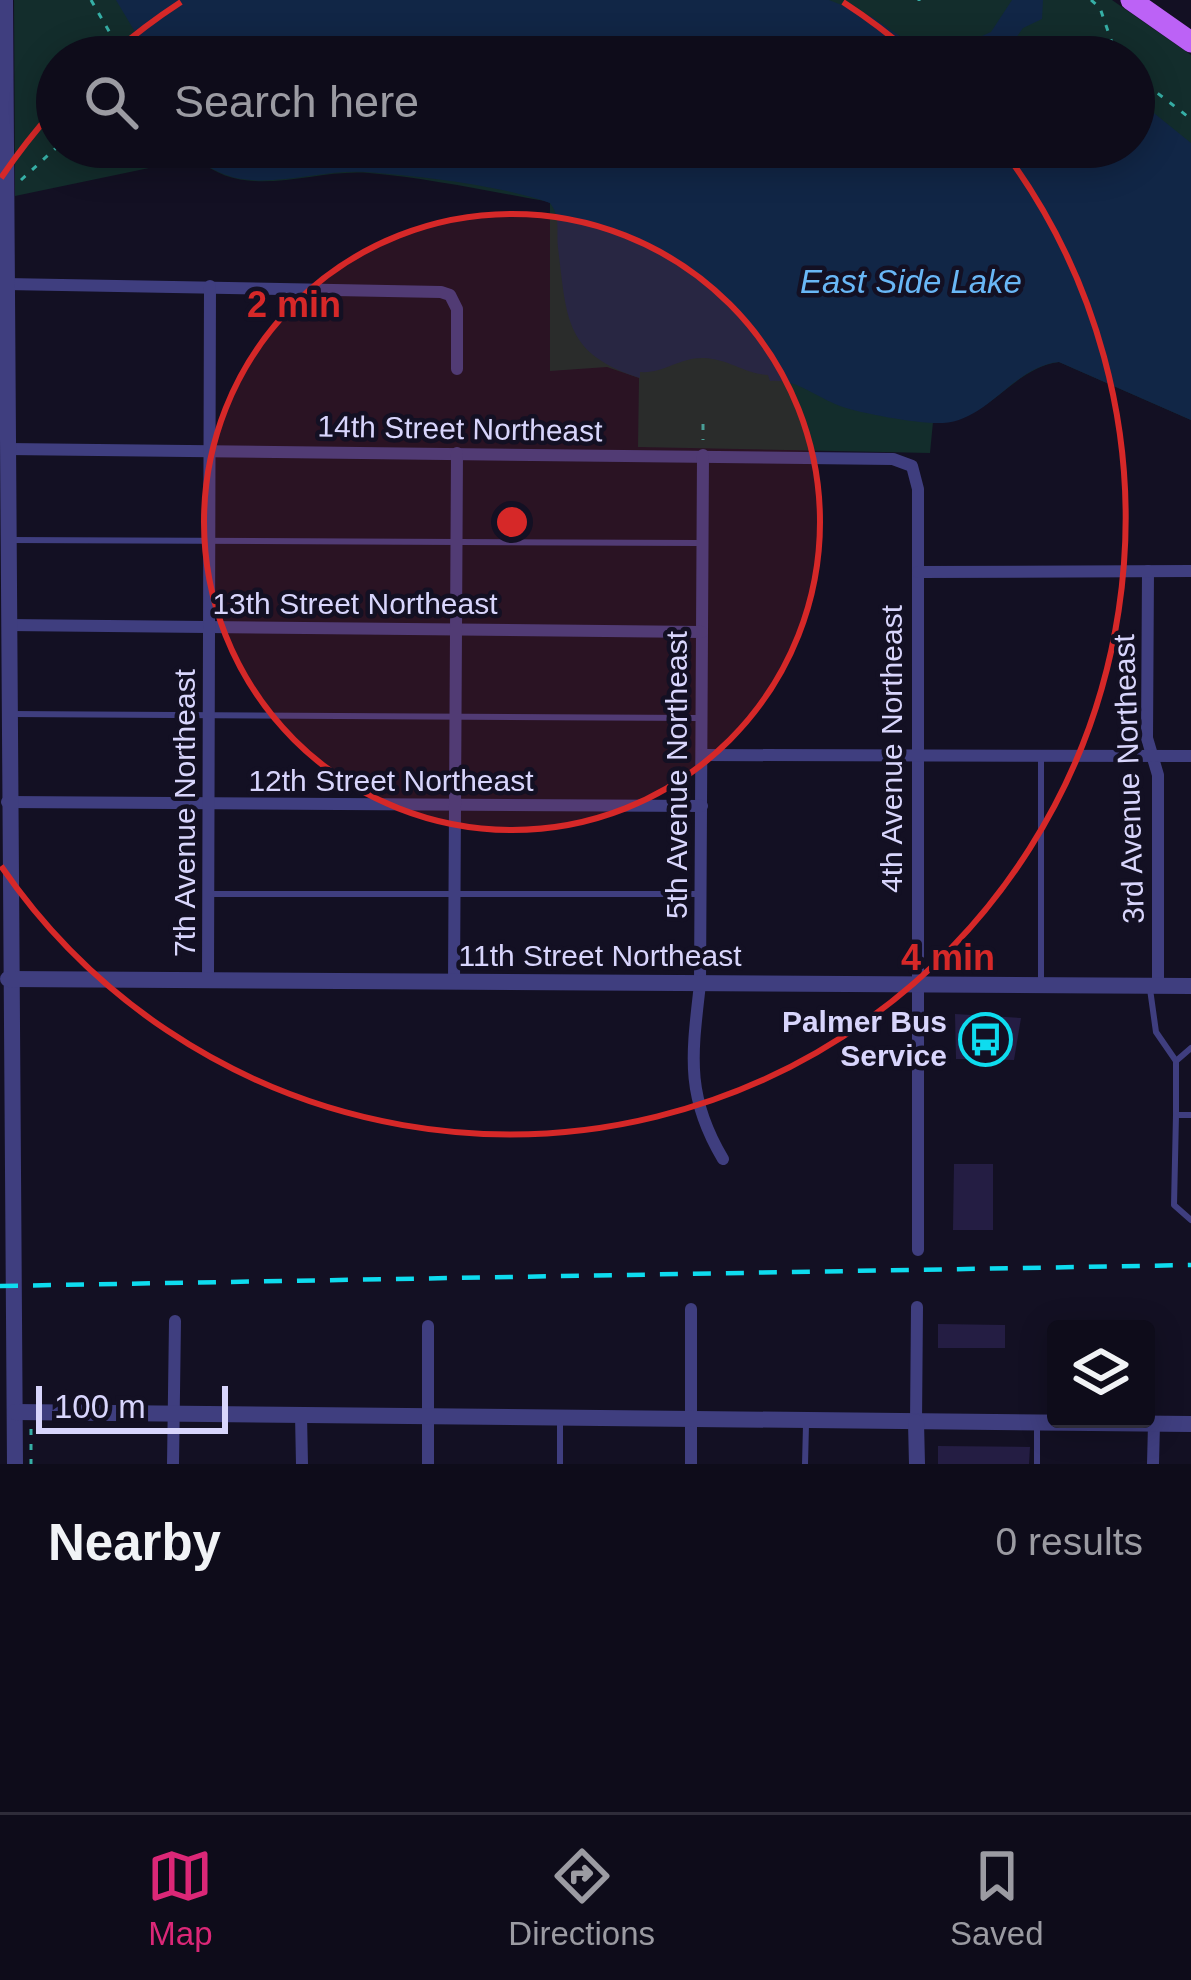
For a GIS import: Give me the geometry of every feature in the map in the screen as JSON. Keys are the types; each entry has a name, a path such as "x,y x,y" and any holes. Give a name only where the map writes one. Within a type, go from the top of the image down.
{"main road":[{"path":"1141,3 1191,42"}],"street":[{"path":"5,0 8,715 3,876 8,979 6,1228 15,1464"},
{"path":"6,284 450,295 457,309 457,369"},
{"name":"7th Avenue Northeast","path":"208,980 210,286"},
{"name":"14th Street Northeast","path":"7,449 703,455 892,459 912,466"},
{"path":"454,982 457,453"},
{"name":"5th Avenue Northeast","path":"703,455 700,984 692,1055 699,1119 723,1159"},
{"name":"4th Avenue Northeast","path":"912,466 917,478 918,572 918,1250"},
{"name":"3rd Avenue Northeast","path":"1148,571 1154,986"},
{"path":"918,572 1191,572"},
{"name":"13th Street Northeast","path":"8,625 702,632"},
{"path":"702,755 1191,756"},
{"name":"12th Street Northeast","path":"4,793 209,804 702,806"},
{"name":"11th Street Northeast","path":"8,979 1191,986"},
{"path":"916,1464 917,1307"},
{"path":"691,1309 691,1464"},
{"path":"173,1464 175,1321"},
{"path":"428,1326 428,1464"},
{"path":"14,1412 1047,1423"},
{"path":"302,1415 302,1464"},
{"path":"1155,1424 1191,1424"},
{"path":"1154,1428 1154,1464"}],"lane":[{"path":"7,540 703,543"},
{"path":"8,715 702,718"},
{"path":"1041,755 1041,986"},
{"path":"208,894 701,895"},
{"path":"1154,986 1156,1032 1176,1061 1174,1205 1191,1220"},
{"path":"1176,1061 1191,1048"},
{"path":"1176,1115 1191,1115"},
{"path":"560,1418 560,1464"},
{"path":"805,1464 806,1421"},
{"path":"1036,1423 1036,1464"}],"path":[{"path":"91,0 112,36"},
{"path":"1091,0 1100,8 1110,36"},
{"path":"1155,91 1191,119"},
{"path":"14,172 14,189 36,168"},
{"path":"703,424 703,455"}],"green space":[{"name":"East Side Lake","path":"14,0 1112,0 1191,55 1191,420 1059,362 1026,375 967,416 933,422 930,453 638,447 639,378 607,367 550,371 550,203 369,173 257,181 236,179 212,168 1155,168 1155,36 36,36 36,168 149,168 15,196"}],"water":[{"path":"116,0 829,0 872,17 900,36 137,36"},
{"path":"1012,0 1043,0 1042,19 1017,36 982,36 991,32"},
{"name":"East Side Lake","path":"1155,114 1191,143 1191,420 1059,362 1028,373 974,413 943,423 850,409 798,386 770,381 768,375 713,359 695,358 640,372 640,378 596,357 574,330 564,294 557,219 550,203 484,186 365,172 271,180 227,175 213,168 1155,168"}],"building":[{"name":"Palmer Bus Service","path":"955,1014 1021,1018 1014,1060 956,1059"},
{"path":"954,1164 993,1164 993,1230 953,1230"},
{"path":"938,1324 1005,1325 1005,1348 938,1348"},
{"path":"938,1446 1030,1447 1029,1464 938,1464"}],"railway":[{"path":"0,1286 1191,1265"}],"place":[{"name":"Palmer Bus Service","path":"986,1039"}]}
